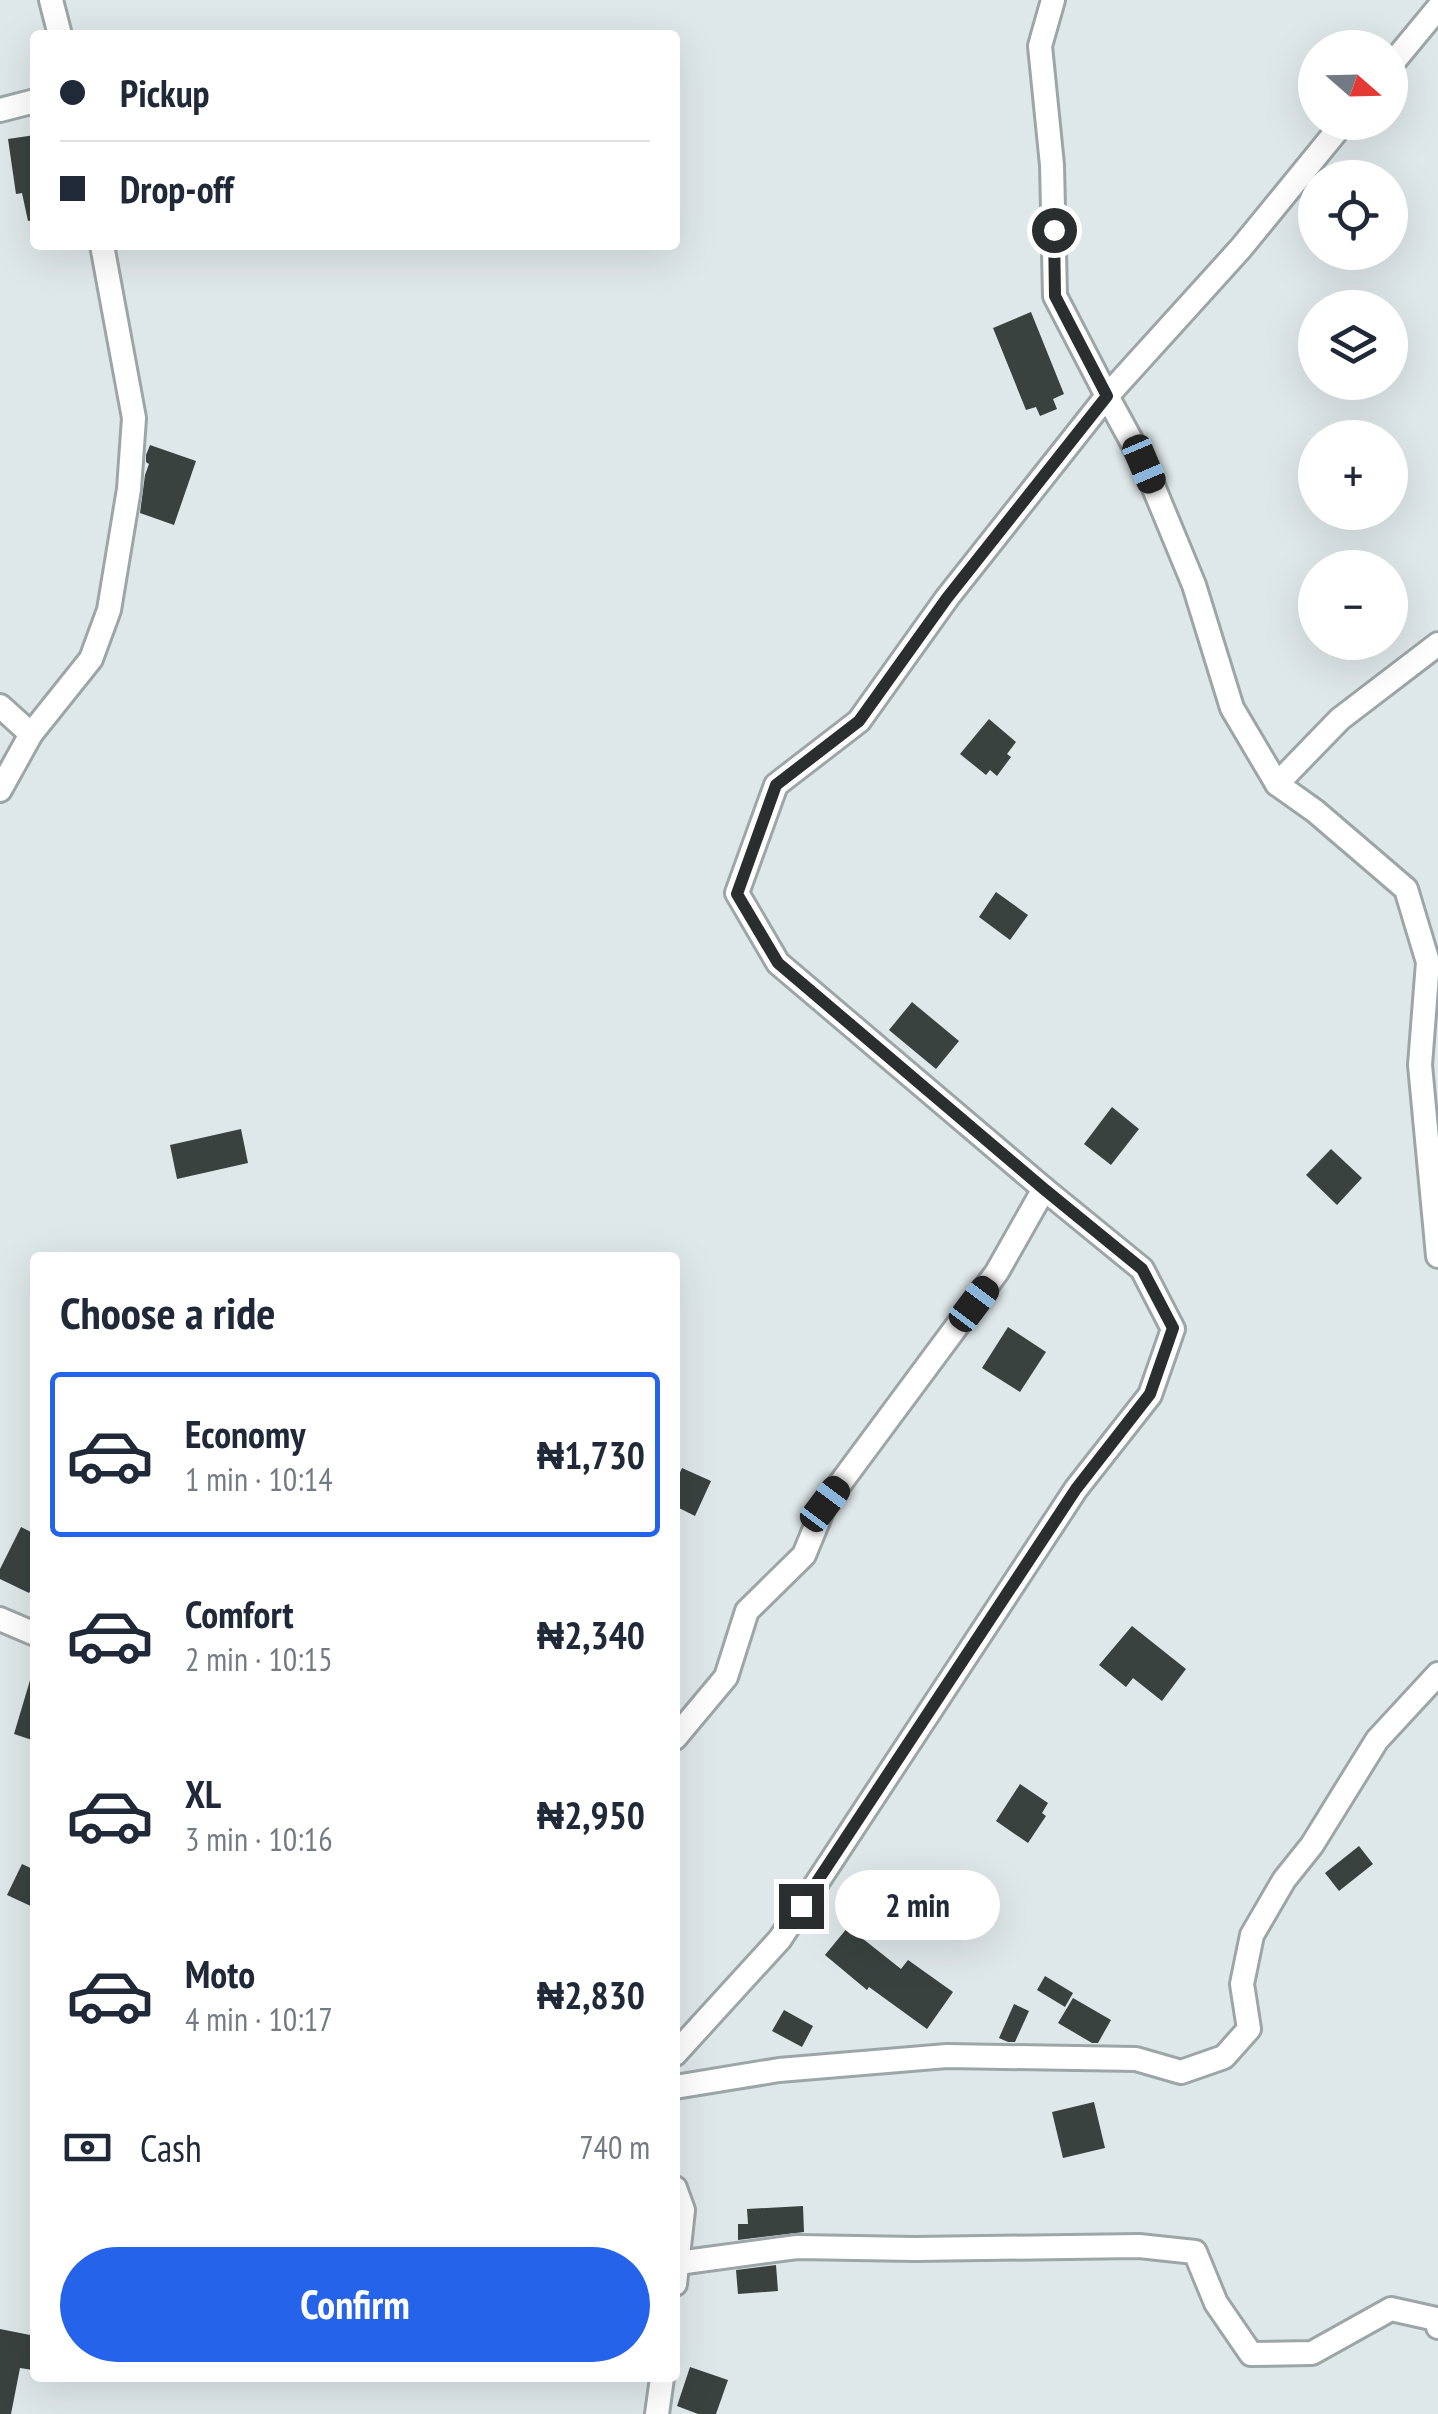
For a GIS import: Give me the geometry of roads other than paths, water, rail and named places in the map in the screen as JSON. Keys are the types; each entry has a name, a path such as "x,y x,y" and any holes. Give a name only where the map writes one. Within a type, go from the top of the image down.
{"street":[{"path":"51,0 59,30"},
{"path":"1053,0 1040,46 1052,164 1055,296 1144,464 1194,584 1232,708 1277,784 1315,811 1406,889 1428,962 1420,1065 1438,1256"},
{"path":"1408,44 1438,8"},
{"path":"0,110 30,102"},
{"path":"680,2049 780,1939 1076,1489 1150,1394 1173,1328 1142,1269 778,963 737,894 776,785 859,721 947,598 1107,396 1241,248 1329,140"},
{"path":"0,790 31,734 91,659 109,610 130,489 134,418 103,250"},
{"path":"1277,784 1340,719 1438,644"},
{"path":"0,706 31,734"},
{"path":"680,1732 726,1677 747,1611 804,1555 825,1504 998,1272 1044,1189"},
{"path":"0,1618 30,1632"},
{"path":"680,2085 779,2070 946,2056 1136,2059 1181,2072 1224,2056 1249,2029 1242,1984 1252,1935 1378,1740 1438,1674"},
{"path":"680,2202 680,2237"},
{"path":"680,2273 797,2247 1140,2246 1195,2252 1216,2303 1252,2354 1312,2353 1391,2308 1436,2320 1438,2327"},
{"path":"657,2414 661,2382"}]}
